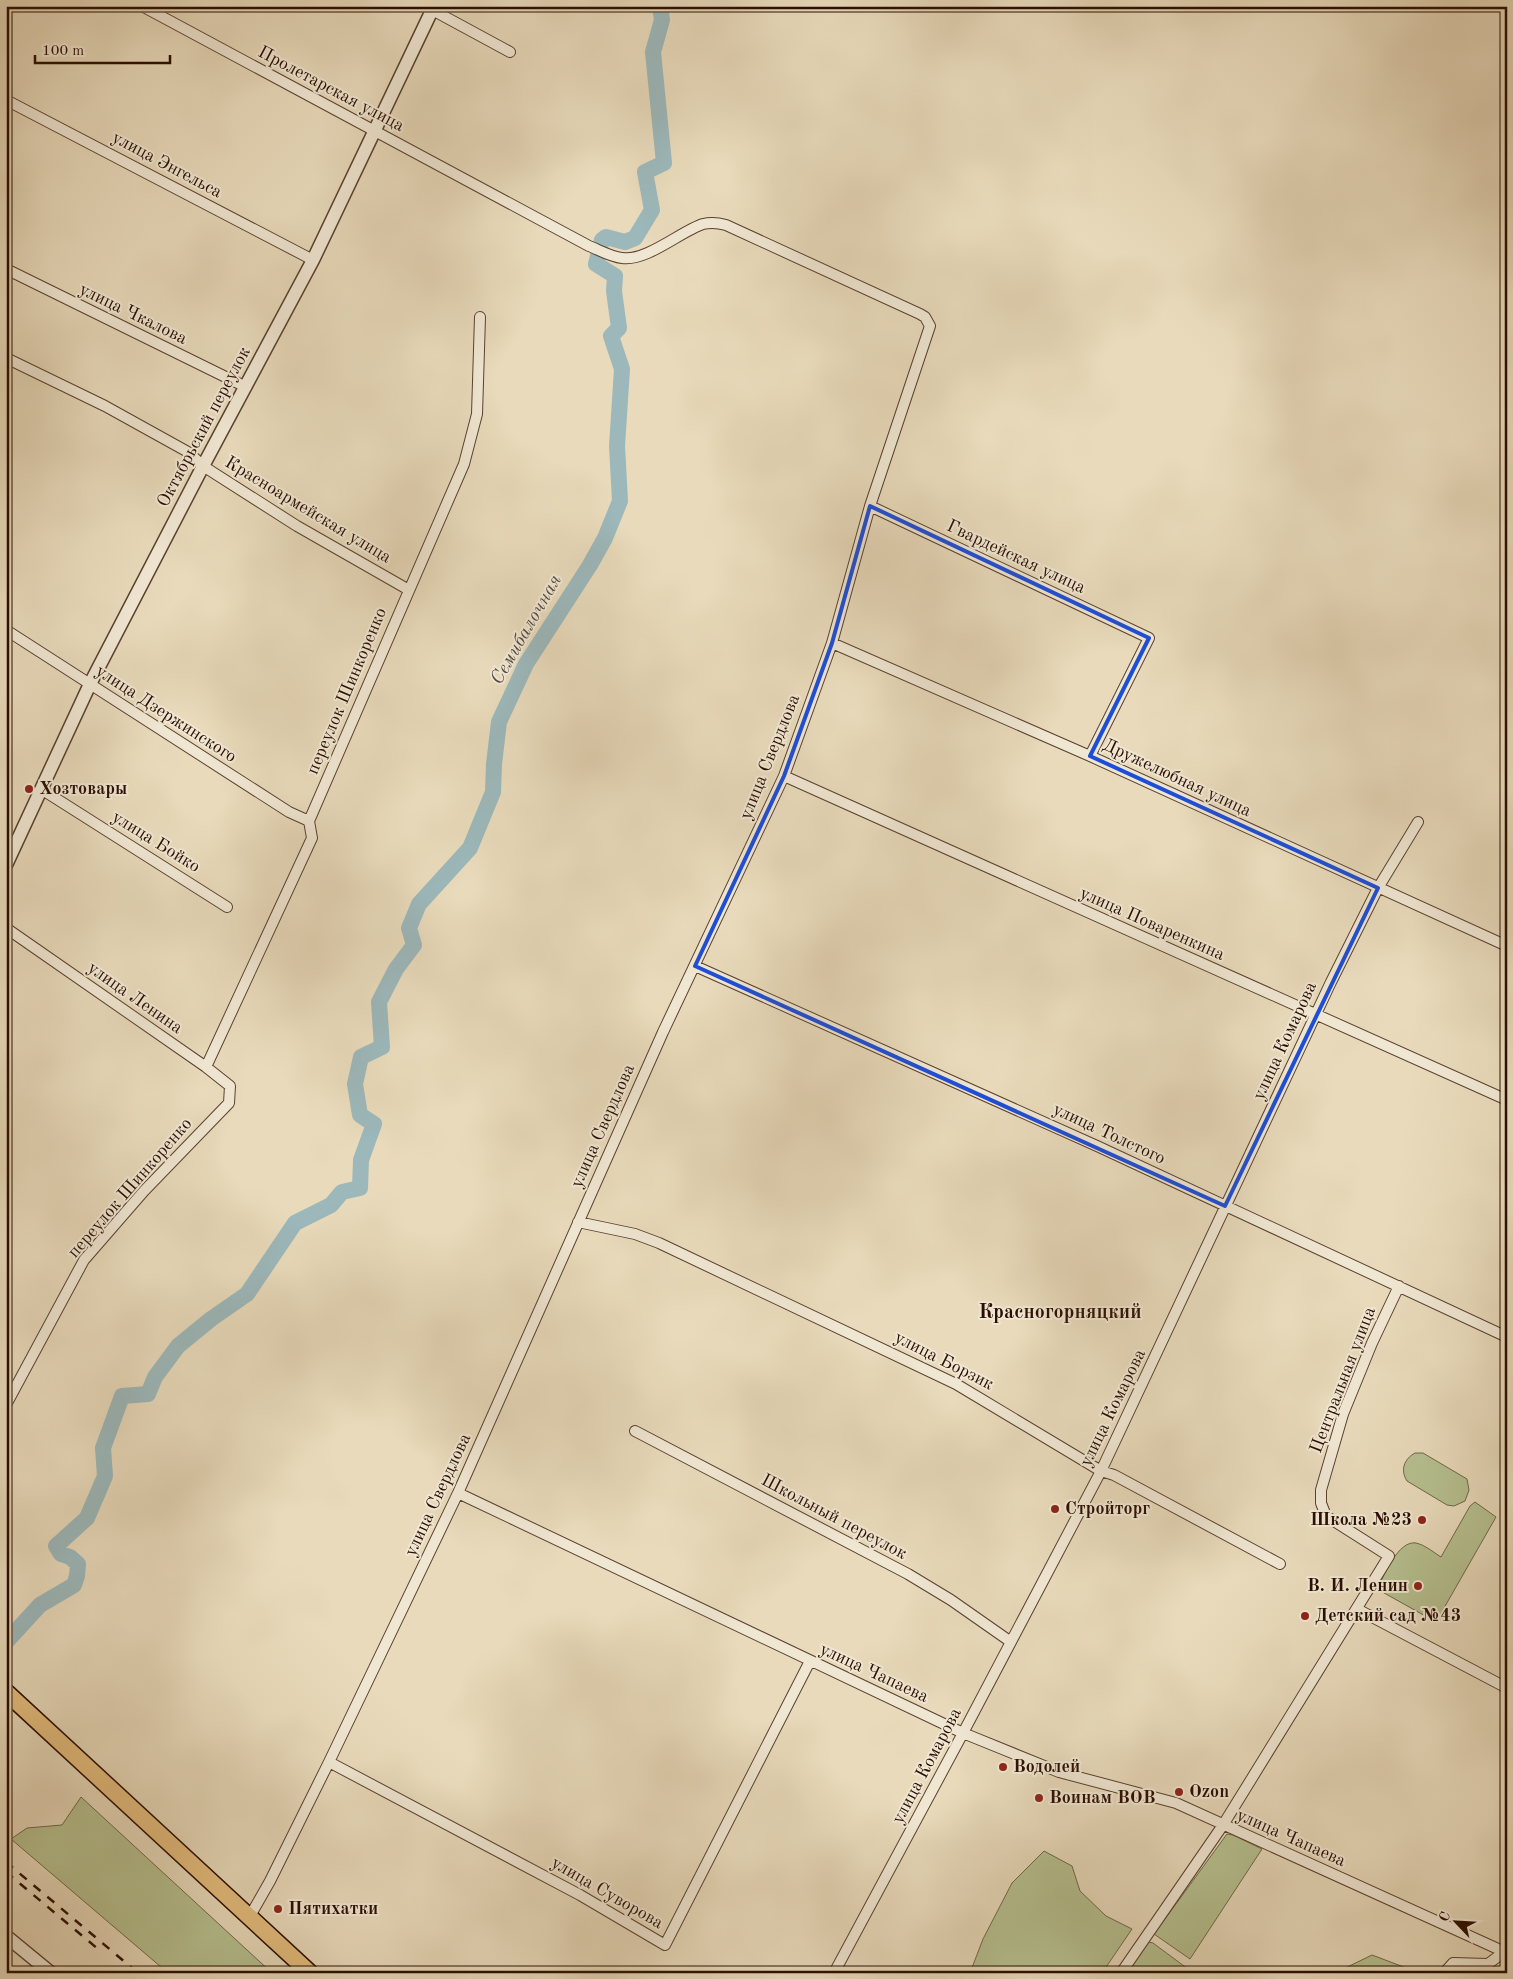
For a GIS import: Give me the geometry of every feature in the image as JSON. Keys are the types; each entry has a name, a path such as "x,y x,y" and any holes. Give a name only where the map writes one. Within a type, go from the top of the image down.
{"main road":[{"path":"12,1698 310,1973"}],"street":[{"name":"Пролетарская улица","path":"142,6 589,246 624,259 632,258 703,224 715,223 726,225 920,314 925,317 930,326"},
{"name":"Октябрьский переулок","path":"6,864 90,684 202,466 313,260 375,131 430,8"},
{"path":"430,8 510,52"},
{"name":"улица Энгельса","path":"6,100 313,260"},
{"name":"улица Чкалова","path":"6,270 246,387"},
{"name":"переулок Шинкоренко","path":"206,1067 312,838 309,821 464,464 477,414 480,317"},
{"name":"улица Свердлова","path":"250,1916 270,1881 329,1762 458,1493 663,1032 784,776 832,643 870,506 930,326"},
{"name":"Красноармейская улица","path":"6,358 105,406 188,452 202,466 297,526 409,590"},
{"name":"Гвардейская улица","path":"870,506 1149,638 1090,756"},
{"name":"улица Дзержинского","path":"6,630 289,812 309,821"},
{"name":"Дружелюбная улица","path":"832,643 1090,756 1507,946"},
{"name":"улица Поваренкина","path":"784,776 1507,1100"},
{"name":"улица Бойко","path":"41,789 227,907"},
{"name":"улица Комарова","path":"834,1973 1101,1470 1378,888 1418,822"},
{"name":"улица Ленина","path":"6,928 206,1067 230,1086 229,1103"},
{"name":"улица Толстого","path":"695,966 1097,1146 1507,1337"},
{"name":"переулок Шинкоренко","path":"6,1405 84,1260 144,1191 229,1103"},
{"name":"улица Борзик","path":"578,1222 635,1234 659,1243 907,1360 978,1396 1101,1470 1114,1475 1280,1564"},
{"name":"Центральная улица","path":"1121,1973 1223,1825 1389,1556 1326,1516 1321,1503 1321,1490 1343,1414 1372,1343 1399,1286"},
{"name":"Школьный переулок","path":"635,1431 916,1578 1011,1642"},
{"name":"улица Чапаева","path":"458,1493 963,1733 1059,1772 1176,1804 1506,1953"},
{"path":"1356,1609 1507,1688"},
{"name":"улица Суворова","path":"329,1762 580,1895 665,1945 810,1661"},
{"path":"6,1936 51,1973"},
{"path":"1444,1973 1452,1963 1488,1964 1506,1953"}],"highlighted area":[{"path":"870,506 1149,638 1090,756 1378,888 1225,1206 695,966 784,776 832,643"}],"green space":[{"path":"1415,1453 1423,1453 1467,1479 1469,1490 1465,1501 1454,1506 1447,1505 1407,1481 1404,1465 1408,1458"},
{"path":"1475,1502 1496,1517 1436,1622 1377,1589 1392,1560 1403,1547 1409,1544 1423,1545 1441,1557 1470,1506"},
{"path":"81,1797 272,1973 168,1973 11,1839 27,1828 62,1825"},
{"path":"1227,1834 1262,1849 1190,1959 1154,1934"},
{"path":"1044,1851 1072,1866 1080,1891 1106,1916 1132,1929 1102,1973 970,1973 983,1939 1012,1883"},
{"path":"1148,1942 1153,1943 1188,1969 1185,1973 1126,1973"},
{"path":"1372,1955 1409,1969 1408,1973 1335,1973"}],"waterway":[{"name":"Семибалочная","path":"6,1642 40,1605 74,1585 78,1564 70,1557 61,1554 56,1546 87,1518 105,1476 103,1448 122,1396 148,1394 155,1377 178,1346 211,1319 247,1294 295,1223 331,1205 342,1192 360,1188 361,1160 374,1124 360,1115 355,1084 361,1057 382,1047 379,1002 396,969 414,945 409,928 419,904 470,848 493,792 499,722 526,664 590,565 605,538 620,501 617,446 622,369 611,336 619,328 614,291 615,276 596,264 602,240 606,237 625,242 635,238 652,210 645,172 664,163 653,52 662,20 660,6"}],"railway":[{"path":"6,1862 138,1973"},
{"path":"6,1872 98,1949"}],"place":[{"name":"Хозтовары","path":"29,789"},
{"name":"Стройторг","path":"1055,1509"},
{"name":"Школа №23","path":"1422,1520"},
{"name":"В. И. Ленин","path":"1418,1586"},
{"name":"Детский сад №43","path":"1305,1616"},
{"name":"Водолей","path":"1003,1767"},
{"name":"Ozon","path":"1179,1792"},
{"name":"Воинам ВОВ","path":"1039,1798"},
{"name":"Пятихатки","path":"278,1909"}],"district":[{"name":"Красногорняцкий","path":"1060,1313"}]}
